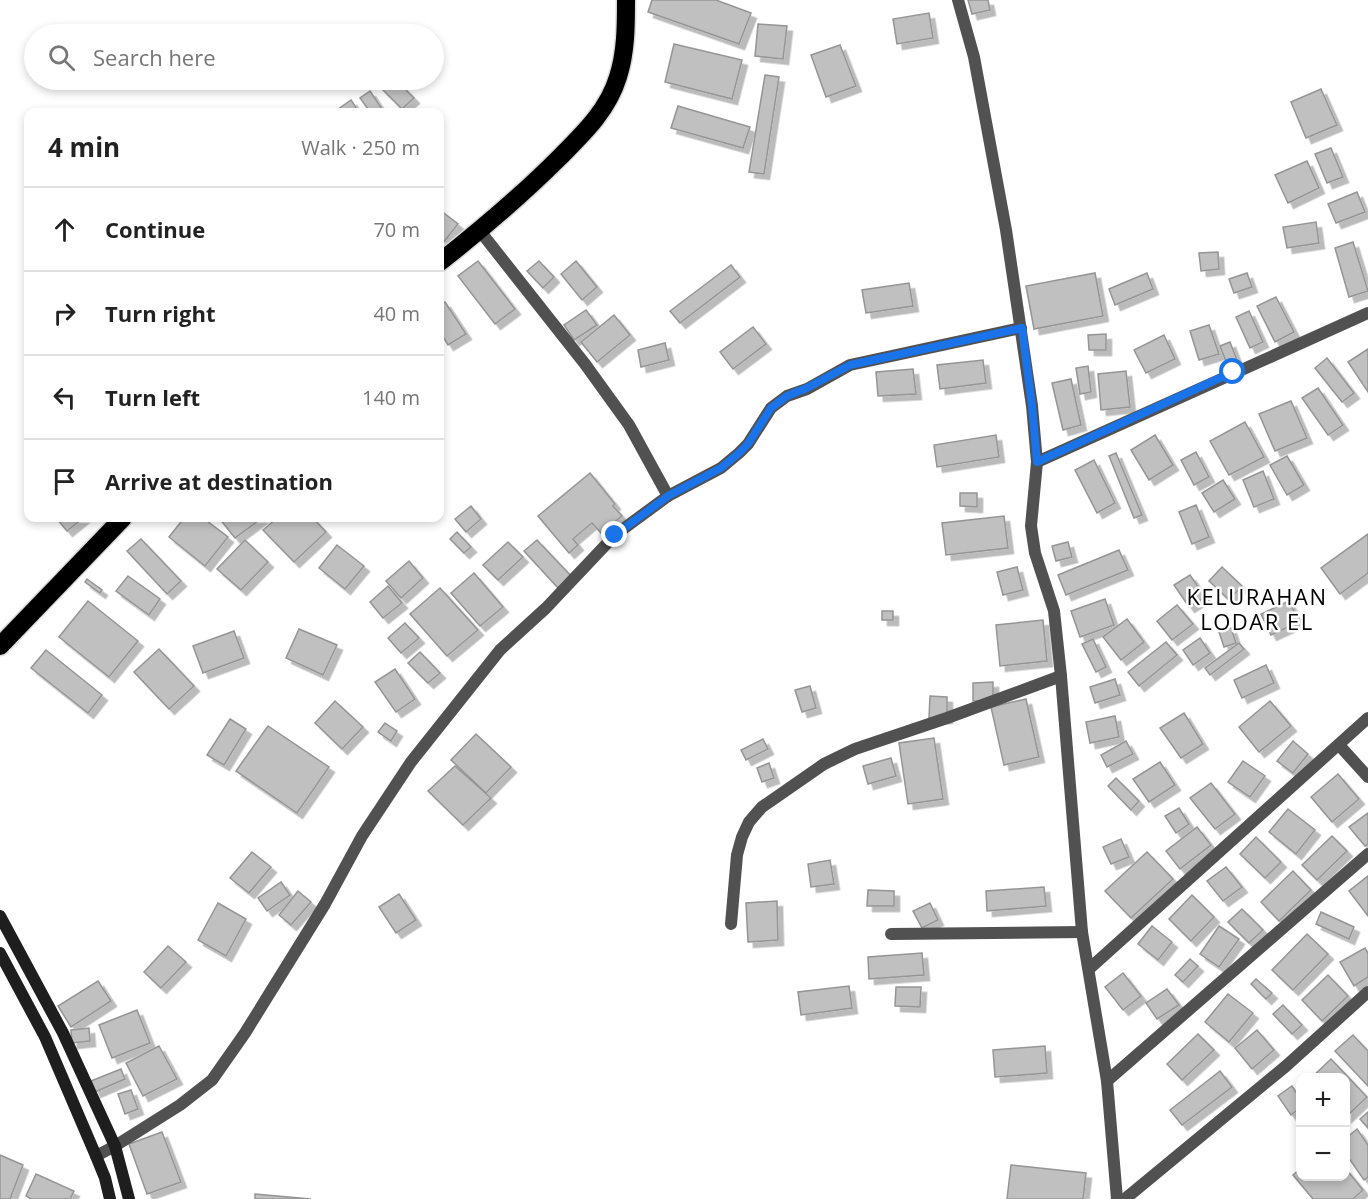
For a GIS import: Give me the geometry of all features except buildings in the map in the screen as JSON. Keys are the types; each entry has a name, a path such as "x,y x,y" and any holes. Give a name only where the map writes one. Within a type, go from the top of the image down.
{"highway":[{"path":"444,259 526,191 604,110 618,77 625,41 626,0"},
{"path":"0,646 119,522"}],"street":[{"path":"958,0 974,57 1022,328 1037,462 1031,526 1035,553 1054,611 1083,932 1107,1081 1117,1199"},
{"path":"480,231 585,364 629,425 668,496"},
{"path":"1037,462 1368,313"},
{"path":"96,1156 180,1105 212,1080 325,904 362,836 411,762 500,650 546,608 615,535 668,496 721,468 748,444 762,420 777,402 850,365 1022,328"},
{"path":"731,924 737,855 741,837 749,822 762,807 824,764 855,749 937,722 1061,675"},
{"path":"1089,969 1368,718"},
{"path":"1339,745 1368,777"},
{"path":"1107,1081 1368,854"},
{"path":"0,916 63,1033 115,1146 129,1199"},
{"path":"891,934 1083,932"},
{"path":"0,953 45,1037 96,1156 110,1199"},
{"path":"1125,1199 1286,1066 1368,992"}],"district":[{"name":"KELURAHAN LODAR EL","path":"1257,610"}],"route":[{"path":"615,535 668,496 721,468 748,444 762,420 777,402 850,365 1022,328 1037,462 1233,372"}]}
